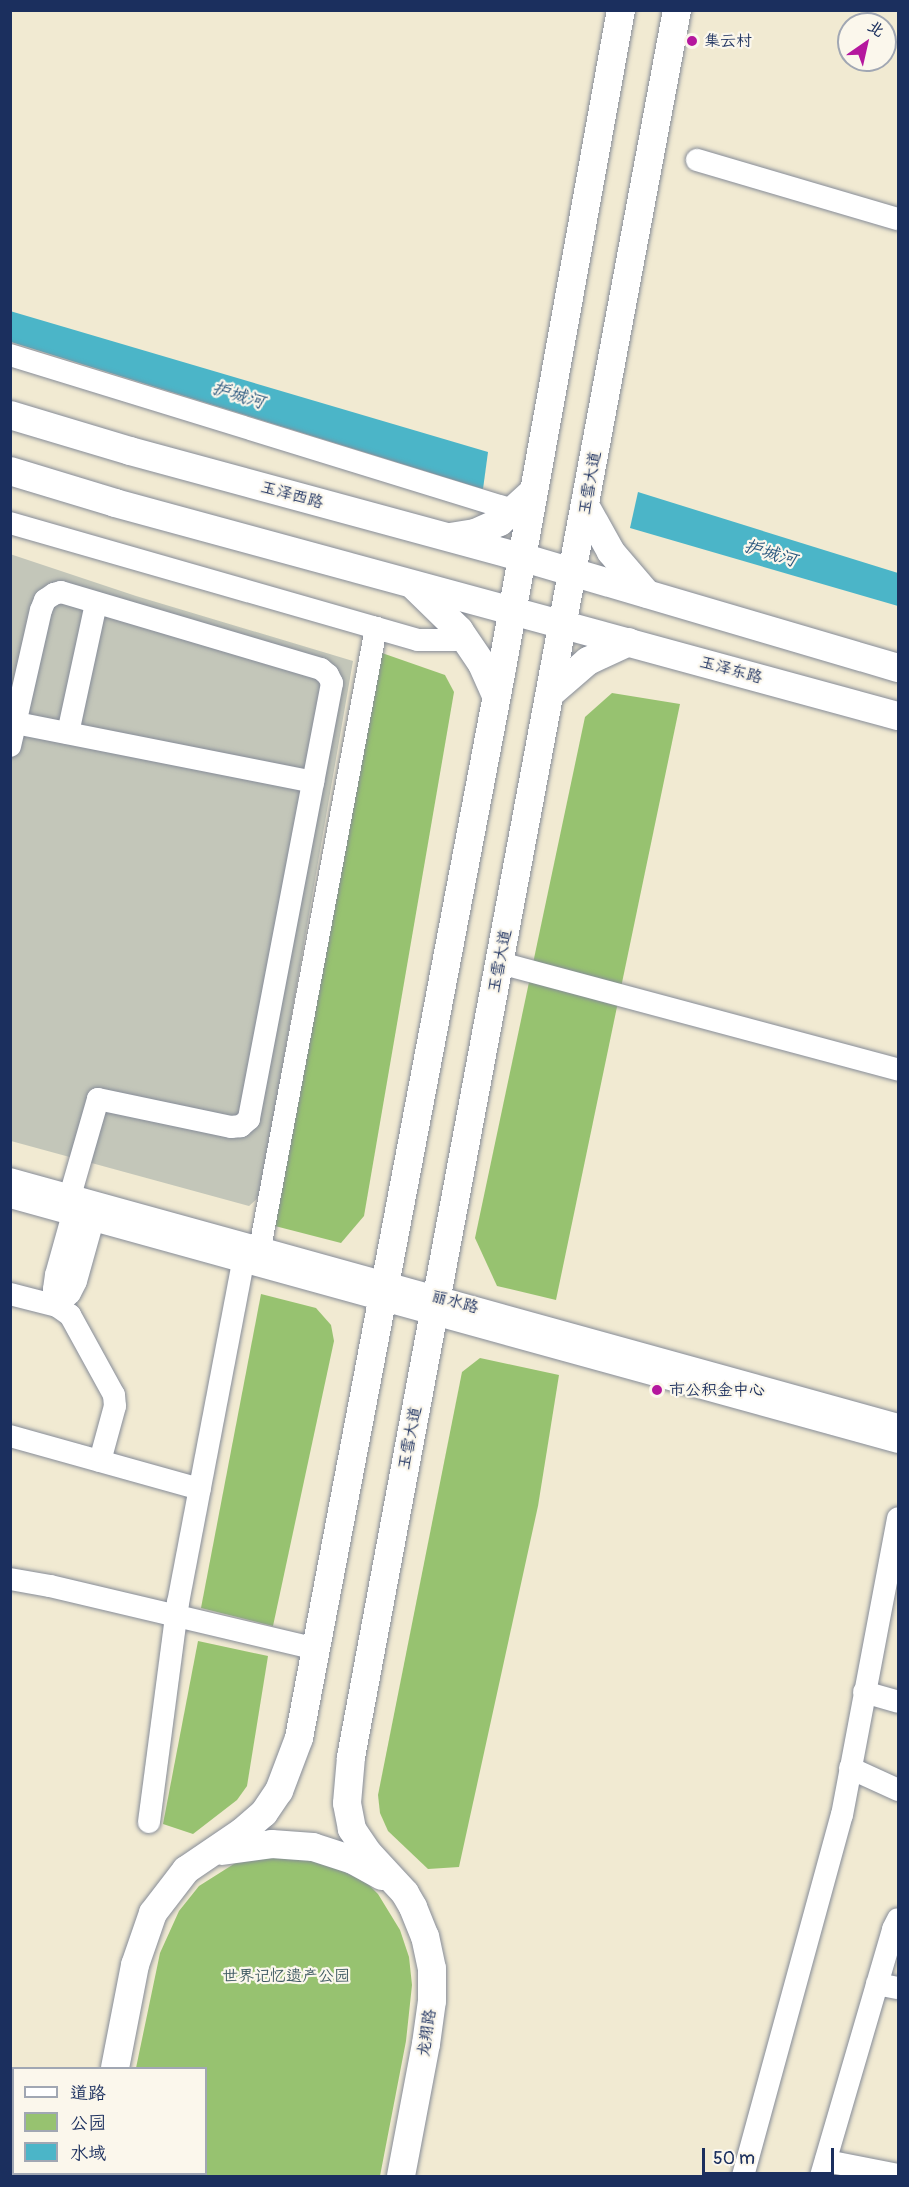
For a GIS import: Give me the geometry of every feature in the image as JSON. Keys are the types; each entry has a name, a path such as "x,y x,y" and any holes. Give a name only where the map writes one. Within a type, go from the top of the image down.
{"main road":[{"path":"115,2067 135,1965 147,1927 173,1884 186,1870 254,1823 279,1791 299,1738 512,610 521,557 524,501 621,10"},
{"name":"玉雪大道","path":"405,1893 368,1853 352,1829 347,1803 351,1757 677,10"},
{"name":"玉泽西路","path":"10,415 130,451 573,573"},
{"path":"10,471 115,503 564,624"},
{"path":"447,537 488,528 524,501"},
{"path":"585,507 610,552 647,594"},
{"path":"573,573 898,668"},
{"path":"409,582 444,613 466,640 496,696"},
{"name":"玉泽东路","path":"564,624 898,716"},
{"path":"551,693 588,661 629,642"},
{"path":"210,1854 251,1845 292,1844 313,1847 333,1852 371,1869 405,1893"},
{"name":"龙翔路","path":"401,2176 426,2044 433,1985 425,1937 405,1893"}],"street":[{"path":"697,160 898,219"},
{"path":"10,355 524,501"},
{"path":"10,523 418,640 466,640"},
{"path":"10,746 45,600 61,592 321,669 328,675 332,688 249,1119 241,1126 231,1128 98,1099 78,1210 56,1275 54,1289 57,1306"},
{"path":"68,733 96,603"},
{"path":"149,1822 177,1616 200,1489 251,1255 376,628"},
{"path":"16,723 313,782"},
{"path":"500,963 898,1070"},
{"name":"丽水路","path":"10,1179 78,1210 384,1291 898,1442"},
{"name":"丽水路","path":"10,1197 78,1210 251,1255"},
{"path":"10,1294 57,1306 70,1315 114,1395 115,1406 100,1461"},
{"name":"丽水路","path":"435,1306 898,1425"},
{"path":"10,1436 200,1489"},
{"path":"743,2176 842,1815 898,1518"},
{"path":"10,1579 50,1586 317,1649"},
{"path":"864,1692 898,1702"},
{"path":"850,1768 898,1790"},
{"path":"898,1919 893,1929 888,1986 823,2169 898,2175"}],"shaded area":[{"path":"10,554 136,596 353,661 260,1196 249,1206 11,1141"}],"green space":[{"path":"382,653 445,675 454,692 364,1216 341,1243 275,1226"},
{"path":"612,693 680,704 556,1300 497,1286 475,1238 585,717"},
{"path":"261,1294 316,1308 331,1325 334,1341 273,1626 201,1608"},
{"path":"480,1358 559,1375 538,1506 459,1867 428,1869 388,1831 380,1813 378,1795 462,1372"},
{"path":"198,1641 268,1656 247,1786 237,1800 193,1834 163,1824"},
{"name":"世界记忆遗产公园","path":"305,1854 366,1882 378,1894 400,1930 409,1957 412,1985 406,2041 380,2176 115,2176 207,2175 207,2067 136,2067 160,1953 179,1911 199,1886 237,1862"}],"water":[{"name":"护城河","path":"10,311 488,452 483,489 11,342"},
{"name":"护城河","path":"638,492 898,573 898,606 630,528"}],"place":[{"name":"集云村","path":"692,41"},
{"name":"市公积金中心","path":"657,1390"}]}
